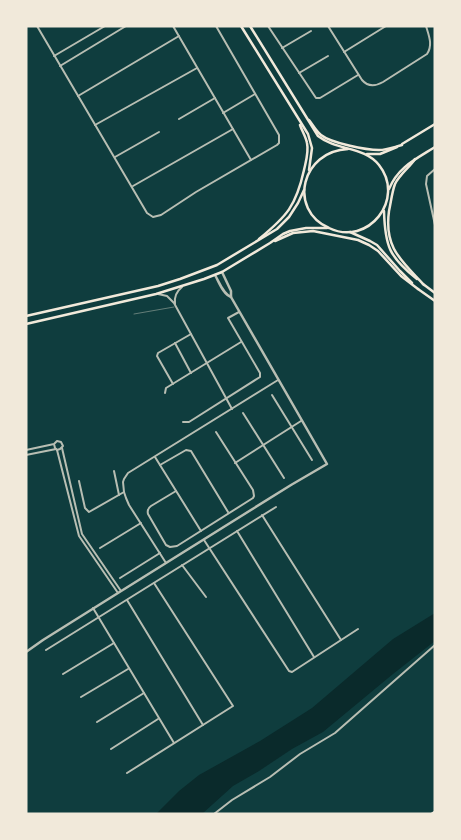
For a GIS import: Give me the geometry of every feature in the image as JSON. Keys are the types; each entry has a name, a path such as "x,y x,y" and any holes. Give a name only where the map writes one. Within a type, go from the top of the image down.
{"main road":[{"path":"242,26 308,134 312,153 306,180 305,196 310,212 328,228 338,232 363,229 380,216 388,197 386,178 380,167 366,154 329,144 318,136 250,26"},
{"path":"303,112 320,134 334,142 370,150 387,149 402,144"},
{"path":"252,245 289,210 301,184 308,148 298,118"},
{"path":"366,154 380,154 392,150 435,124"},
{"path":"388,190 397,173 435,147"},
{"path":"309,172 317,161 328,153 348,149"},
{"path":"415,159 396,184 391,200 388,230 394,251 424,285"},
{"path":"26,316 150,288 217,265 277,229 289,218 305,188"},
{"path":"383,210 385,237 389,249 398,262 435,293"},
{"path":"26,324 156,294 222,272 283,234 298,228 328,228"},
{"path":"270,243 293,233 313,231 358,240 378,251 400,276 435,301"},
{"path":"349,232 377,245 418,289"}],"street":[{"path":"37,26 147,213 154,217 161,215 279,143 278,134 216,26"},
{"path":"54,56 105,26"},
{"path":"60,66 126,26"},
{"path":"173,26 251,160"},
{"path":"268,26 314,97 320,98 358,74"},
{"path":"328,26 358,74 369,85 383,82 430,51 431,44 426,26"},
{"path":"344,52 386,26"},
{"path":"282,48 311,31"},
{"path":"78,96 179,36"},
{"path":"299,74 328,56"},
{"path":"96,125 197,68"},
{"path":"223,112 255,94"},
{"path":"179,120 215,98"},
{"path":"132,186 233,129"},
{"path":"114,157 159,132"},
{"path":"435,169 427,176 426,184 435,225"},
{"path":"26,652 93,608 290,485 327,464 239,312 222,272"},
{"path":"215,275 225,293 231,297"},
{"path":"176,307 178,290 184,285"},
{"path":"156,294 167,296 176,307 232,409"},
{"path":"184,422 189,422 260,378 260,372 228,318 239,312"},
{"path":"173,384 157,356 159,352 191,334"},
{"path":"175,342 191,373"},
{"path":"165,393 165,390 173,384 242,342"},
{"path":"166,563 129,504 124,492 124,479 128,474 278,380"},
{"path":"272,395 312,460"},
{"path":"243,413 284,478"},
{"path":"235,463 301,421"},
{"path":"176,491 148,508 148,514 166,545 170,547 176,546 252,498 254,493 216,432"},
{"path":"26,450 60,441 62,444 82,534 119,592"},
{"path":"54,444 54,447 59,452 79,536 119,592"},
{"path":"26,455 62,448"},
{"path":"160,465 186,450 191,451 229,513"},
{"path":"155,457 201,531"},
{"path":"114,471 119,495"},
{"path":"79,481 85,508 89,512 124,492"},
{"path":"46,650 276,507"},
{"path":"262,515 341,640"},
{"path":"100,548 141,523"},
{"path":"237,531 314,657"},
{"path":"204,540 288,670 292,672 358,629"},
{"path":"120,578 160,553"},
{"path":"182,566 206,597"},
{"path":"128,773 233,706 154,583"},
{"path":"127,600 203,725"},
{"path":"93,608 174,743"},
{"path":"63,674 114,643"},
{"path":"214,814 232,800 270,777 300,754 335,734 435,645"},
{"path":"81,697 129,668"},
{"path":"97,722 144,693"},
{"path":"112,749 159,718"}],"lane":[{"path":"134,314 176,307"}],"water":[{"path":"435,613 435,641 323,732 233,786 202,814 156,814 179,791 199,775 260,741 312,708 393,639"}]}
